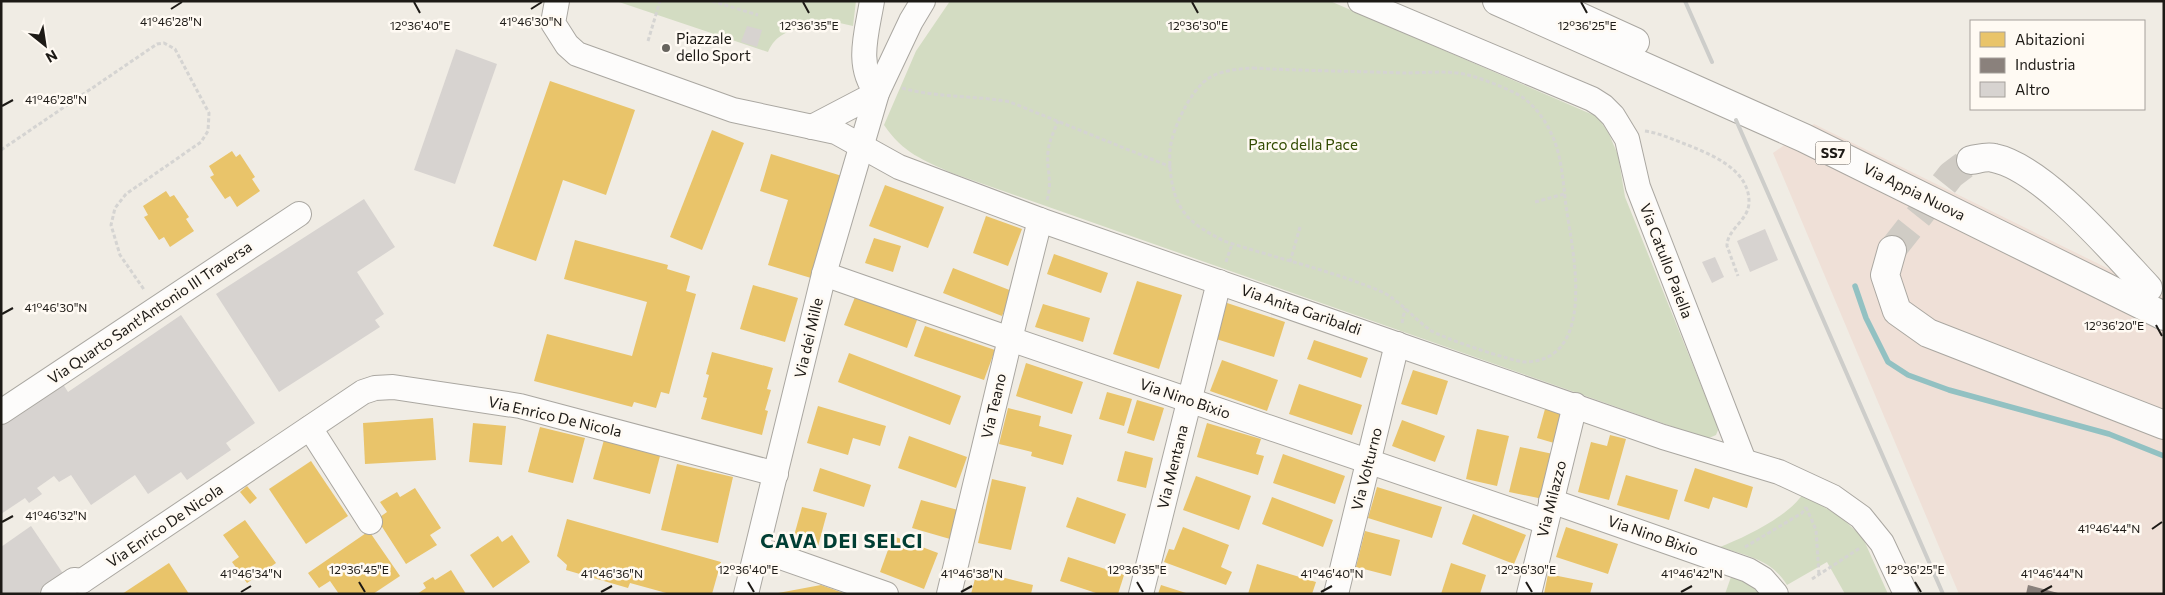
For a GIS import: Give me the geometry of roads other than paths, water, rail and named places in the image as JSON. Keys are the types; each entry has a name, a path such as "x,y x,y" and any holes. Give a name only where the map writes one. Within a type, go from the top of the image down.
{"main road":[{"name":"Via Appia Nuova","path":"1497,1 1804,138 2164,316"},
{"name":"Via Appia Nuova","path":"1545,1 1814,124 2156,292"},
{"path":"1971,160 1993,157 2024,171 2071,208 2156,292"},
{"path":"1892,250 1884,275 1897,311 1928,333 2164,425"}],"street":[{"path":"557,1 553,23 567,45 577,54 732,110 836,132 863,148"},
{"path":"812,127 880,87 868,80 864,65 864,52 872,1"},
{"name":"Via dei Mille","path":"749,591 824,274 880,87 911,21 923,1"},
{"name":"Via Catullo Paiella","path":"1360,1 1592,99 1603,106 1621,127 1627,139 1638,188 1744,461"},
{"name":"Via Anita Garibaldi","path":"863,148 898,167 1044,209 1220,282 1663,437 1744,461"},
{"name":"Via Teano","path":"949,594 1010,339 1044,209"},
{"name":"Via Quarto Sant'Antonio III Traversa","path":"1,412 299,214"},
{"name":"Via Nino Bixio","path":"824,274 1368,462 1715,558 1755,574 1763,579 1776,594"},
{"name":"Via Mentana","path":"1140,594 1220,282"},
{"name":"Via Volturno","path":"1336,594 1397,344"},
{"name":"Via Enrico De Nicola","path":"87,587 310,428 363,392 376,388 393,387 520,406 776,474"},
{"name":"Via Milazzo","path":"1529,594 1575,405"},
{"path":"310,428 370,522"},
{"path":"1744,461 1779,472 1812,498 1849,507 1866,522 1878,537 1891,560 1906,594"},
{"path":"758,549 886,594"},
{"path":"54,594 74,580 87,587"}],"waterway":[{"path":"1855,286 1866,318 1888,362 1908,375 1949,390 2109,434 2164,456"}],"tunnel":[{"path":"1892,250 1951,175 1971,160"}],"railway":[{"path":"1685,1 1712,62"},
{"path":"1736,120 1943,594"}],"place":[{"name":"Piazzale dello Sport","path":"666,48"}],"district":[{"name":"CAVA DEI SELCI","path":"842,541"}],"park label":[{"name":"Parco della Pace","path":"1303,145"}]}
